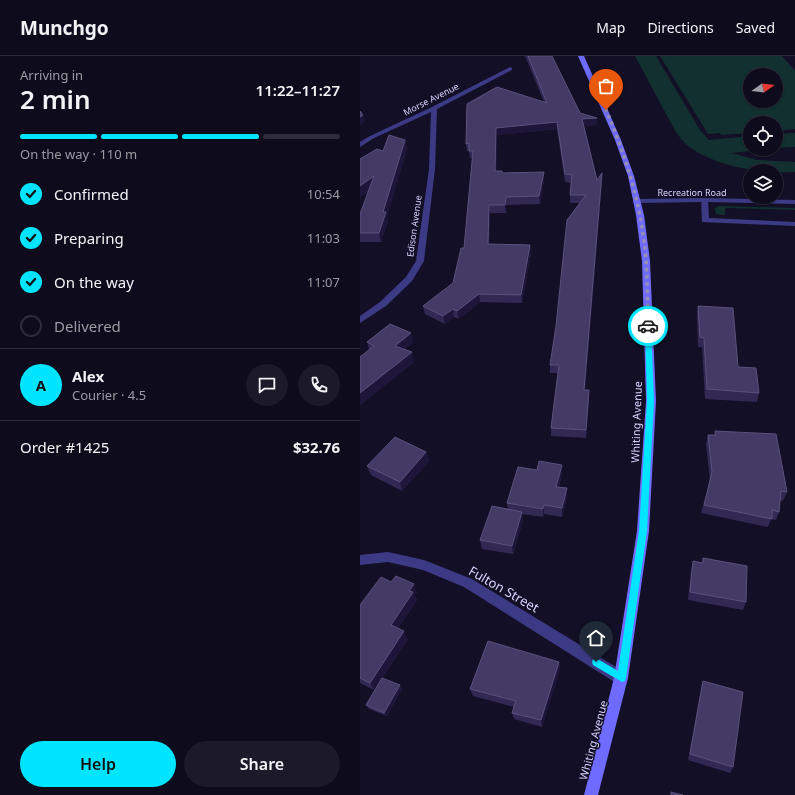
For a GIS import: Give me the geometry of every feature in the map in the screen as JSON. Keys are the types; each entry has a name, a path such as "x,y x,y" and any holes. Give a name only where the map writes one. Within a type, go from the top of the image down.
{"street":[{"name":"Whiting Avenue","path":"581,56 618,140 637,201 646,261 651,401 643,531 622,678 591,795"},
{"name":"Morse Avenue","path":"360,145 372,137 434,108 510,69"},
{"name":"Edison Avenue","path":"360,320 383,304 409,279 420,261 432,169 434,108"},
{"name":"Recreation Road","path":"637,201 704,200 795,202"},
{"path":"704,200 705,220 795,224"},
{"name":"Fulton Street","path":"360,560 388,557 424,566 468,583 622,678"}],"green space":[{"path":"635,56 656,56 700,130 709,140 743,137 743,152 731,153 757,160 795,162 795,172 783,172 783,164 743,164 743,168 719,162 704,156 691,148 676,132"},
{"path":"660,56 782,56 795,71 795,129 783,130 783,116 743,116 743,133 721,135 720,133 708,134"},
{"path":"795,133 795,147 783,148 783,134"},
{"path":"720,206 795,208 795,210 728,208 725,209 725,215 716,214 715,208"}],"building":[{"path":"528,56 552,56 580,113 597,118 582,119 597,180 602,173 584,390 589,390 586,430 551,428 559,365 550,365 556,326 567,220 586,195 570,195 572,175 565,174 557,122 496,128 495,171 502,171 502,173 544,172 539,196 506,197 505,205 489,205 488,244 530,245 521,295 479,294 457,311 453,309 443,316 423,306 453,283 461,248 464,248 473,151 469,151 469,143 466,144 467,104 497,87 547,103"},
{"path":"389,135 405,140 383,212 386,212 379,233 360,233 360,214 374,176 360,186 360,159 377,149 383,151"},
{"path":"698,306 733,308 738,367 756,368 759,393 707,389 704,338 700,337"},
{"path":"390,324 411,333 395,346 412,352 360,393 360,357 374,346 367,342"},
{"path":"715,431 776,434 787,492 781,491 779,512 772,510 772,519 704,505 712,472 708,435 716,435"},
{"path":"395,437 426,452 400,482 367,466"},
{"path":"539,461 562,465 556,487 567,488 562,508 544,505 543,509 507,503 518,467 537,470"},
{"path":"492,506 522,512 512,546 480,540"},
{"path":"703,558 747,566 746,602 690,592 693,561 703,563"},
{"path":"396,576 414,584 409,591 413,592 391,625 404,631 370,683 360,678 360,605 381,577 391,582"},
{"path":"488,641 559,662 541,720 512,713 516,701 470,689"},
{"path":"382,678 400,685 384,713 366,705"},
{"path":"703,681 743,692 733,767 690,754"},
{"path":"671,792 683,795 671,795"}],"way so far":[{"path":"606,110 631,176 640,215 646,261 648,326"}],"route":[{"path":"596,662 622,678 643,531 651,401 648,326"}]}
